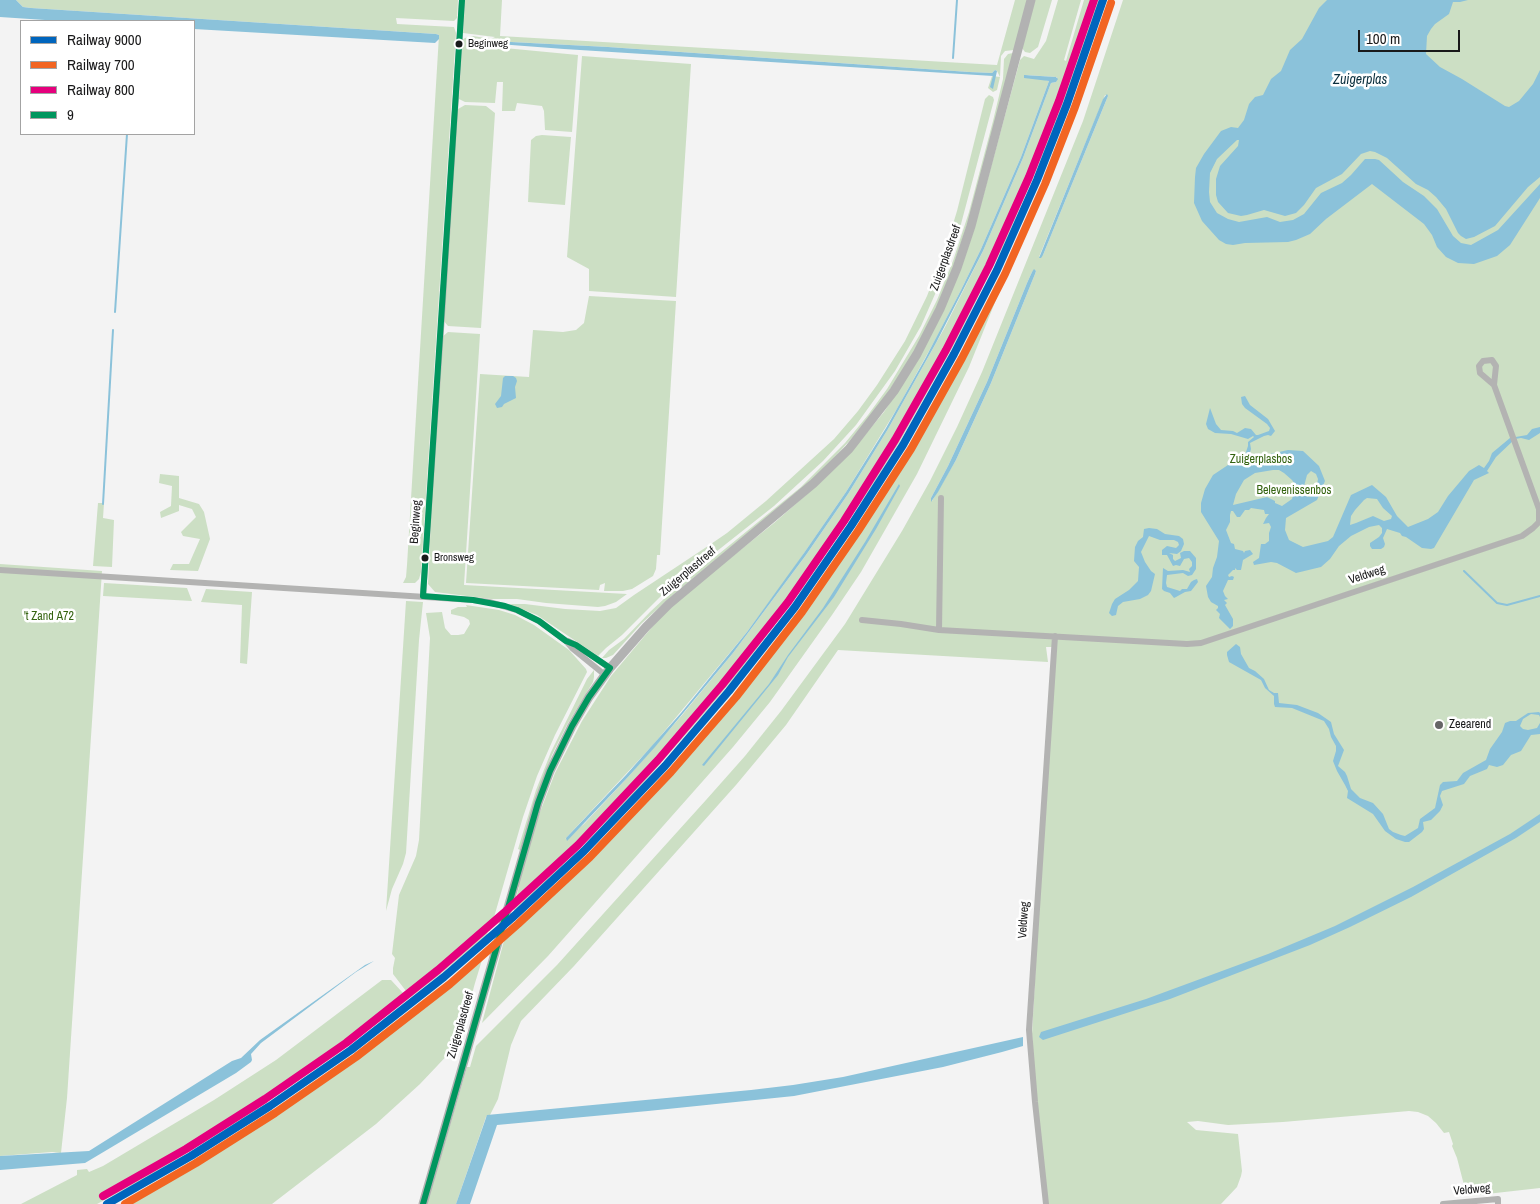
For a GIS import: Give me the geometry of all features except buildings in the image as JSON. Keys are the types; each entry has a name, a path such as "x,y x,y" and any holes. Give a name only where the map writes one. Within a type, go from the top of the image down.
{"main road":[{"name":"Zuigerplasdreef","path":"423,1204 538,803 550,772 572,726 622,652 669,604 793,501 849,449 894,391 917,354 940,308 959,262 971,226 1031,0"}],"street":[{"name":"Beginweg","path":"423,596 462,0"},
{"name":"Veldweg","path":"862,620 939,630 1187,644 1201,643 1522,536 1539,522 1539,509 1494,385"},
{"path":"939,630 941,498"},
{"path":"0,570 473,600 505,606 530,616 566,641 576,644 608,672"},
{"name":"Veldweg","path":"1046,1204 1028,1030 1055,636"},
{"name":"Veldweg","path":"1443,1204 1498,1199 1498,1204"}],"green space":[{"path":"16,0 458,0 457,18 454,21 396,18 397,24 454,27 456,33 421,572 419,579 415,583 403,583 406,577 407,565 439,35 31,8 23,7"},
{"path":"465,0 502,0 500,36 997,65 1015,0 1027,0 1014,50 1005,51 1001,56 1000,77 995,70 992,73 969,72 608,47 473,40 473,45 578,55 572,132 545,130 542,106 517,103 515,111 502,111 503,82 497,82 495,103 465,102 459,99 462,40 473,36 491,39 495,37 463,33"},
{"path":"1035,0 1052,0 1038,47 1030,53 1025,52 1022,48"},
{"path":"1058,0 1081,0 1064,60 1066,61 1084,0 1100,0 1046,148 1003,247 956,341 899,443 803,588 735,677 632,796 514,911 519,887 517,886 535,825 555,773 582,721 611,676 663,614 774,523 823,480 884,412 919,358 941,315 978,215 1020,60 1024,56 1034,59 1046,41","holes":["1025,75 1057,77 1056,82 1051,83 1023,158 983,251 945,327 888,429 848,494 806,555 733,653 628,777 584,824 565,839 653,745 747,632 846,492 898,407 961,290 1021,157 1049,81"]},
{"name":"Zuigerplasbos","path":"1123,0 1540,0 1540,1188 1469,1196 1449,1132 1444,1133 1428,1116 1409,1111 1228,1125 1198,1121 1187,1122 1196,1130 1238,1134 1241,1176 1237,1187 1221,1204 1048,1204 1037,1112 1032,1034 1053,647 1046,647 1048,662 838,650 786,725 736,785 574,966 521,1021 511,1045 498,1099 490,1115 486,1117 456,1204 427,1204 467,1067 470,1067 476,1046 557,965 745,756 781,711 845,624 902,531 930,481 982,372 1083,121","holes":["1105,95 1108,96 1043,255 1039,257","1034,270 1036,271 1035,274 991,383 956,460 932,501 931,498 987,382"]},
{"path":"1013,53 971,213 953,267 940,300 916,349 888,393 853,437 820,473 673,595 642,623 613,655 602,658 666,597 801,487 845,443 887,389 919,336 937,300 953,261 969,212 993,121 1003,79 1004,59 1008,54"},
{"path":"582,56 691,64 676,297 589,291 589,269 567,257"},
{"path":"992,76 1000,77 997,90 993,92 988,88"},
{"path":"989,95 994,100 961,224 943,276 921,326 895,371 856,425 823,461 774,506 664,593 598,656 537,615 509,604 600,611 616,608 727,533 766,501 834,439 877,385 905,341 927,296 944,253 957,211 985,99"},
{"path":"465,105 486,106 495,113 481,328 448,326 443,320 457,112 458,109"},
{"path":"536,136 571,137 565,205 528,202 531,140"},
{"path":"1018,245 969,367 917,474 861,572 832,615 770,702 733,747 548,956 482,1023 507,934 603,844 712,725 779,643 847,547 910,450 940,399"},
{"path":"589,296 676,301 660,555 657,555 656,569 653,576 632,589 623,591 604,591 605,583 600,585 599,590 466,583 480,374 529,377 533,330 563,332 576,330 584,323"},
{"path":"448,332 480,334 464,585 627,594 616,602 598,607 517,599 491,599 435,592 428,584 442,337"},
{"path":"160,474 179,476 179,498 199,504 204,512 210,539 198,571 170,570 173,564 189,564 200,539 183,536 181,532 196,517 192,509 179,505 179,511 161,518 160,512 171,506 172,486 159,483"},
{"path":"98,503 104,503 103,518 114,520 112,567 93,566"},
{"name":"'t Zand A72","path":"0,564 102,571 67,1098 61,1153 0,1156"},
{"path":"104,583 187,588 192,601 103,596"},
{"path":"206,589 252,592 247,664 240,663 242,605 201,602"},
{"path":"406,601 423,602 406,853 386,911"},
{"path":"466,605 499,610 515,615 534,625 569,650 587,672 555,735 537,776 523,817 490,931 437,977 336,1055 240,1121 144,1179 97,1204 21,1204 77,1175 77,1170 87,1169 89,1172 103,1166 214,1100 276,1060 382,980 391,980 403,993 406,991 393,974 395,958 392,954 399,895 416,856 419,840 430,638 426,613 442,612 445,628 451,635 464,634 470,624 469,620 451,614 451,610 458,607 467,607"},
{"path":"594,670 593,682 567,725 552,755 520,850 518,849 536,790 551,752 587,679"},
{"path":"480,957 482,960 455,1047 420,1084 376,1124 272,1204 125,1204 200,1161 297,1099 392,1030 437,995"}],"water":[{"path":"0,0 16,0 23,7 31,8 436,34 439,35 439,39 435,43 195,29 195,20 45,20 0,17"},
{"name":"Zuigerplas","path":"1327,0 1468,0 1453,2 1449,14 1431,29 1427,36 1426,54 1440,67 1509,107 1519,101 1533,84 1540,70 1540,177 1528,187 1495,226 1466,239 1458,233 1446,209 1436,197 1428,190 1416,184 1387,158 1370,151 1361,154 1342,174 1316,188 1296,213 1285,216 1264,210 1241,216 1228,213 1218,202 1216,195 1216,179 1220,166 1238,146 1239,140 1237,140 1217,159 1210,173 1210,202 1217,213 1239,222 1267,217 1280,222 1293,220 1304,214 1321,193 1342,183 1365,159 1375,159 1379,160 1403,182 1424,196 1437,209 1453,236 1461,243 1471,245 1498,230 1540,184 1540,198 1510,245 1497,256 1474,264 1458,263 1446,257 1437,247 1432,235 1424,224 1372,184 1326,219 1310,234 1288,242 1226,244 1219,240 1202,221 1194,203 1196,168 1221,131 1231,127 1238,128 1244,120 1249,104 1255,97 1263,95 1271,79 1281,71 1290,50 1302,39 1319,8"},
{"path":"472,40 608,47 969,72 992,73 995,70 997,71 993,89 990,87 993,76 564,49 472,42"},
{"path":"1024,75 1056,77 1058,79 1056,82 1051,83 1023,158 983,251 936,343 888,429 848,494 806,555 733,653 655,747 567,841 566,838 626,775 681,713 747,632 846,492 886,428 961,290 1021,157 1049,81 1024,78"},
{"path":"1107,94 1108,96 1043,255 1039,258 1103,99"},
{"path":"1034,269 1036,271 1035,274 991,383 956,460 931,502 931,498 987,382"},
{"path":"505,376 516,378 516,398 497,408 495,404 501,396 503,378"},
{"path":"1245,396 1250,405 1268,419 1275,431 1271,436 1264,436 1250,443 1251,449 1248,459 1288,450 1303,451 1319,466 1325,481 1317,500 1286,518 1285,530 1289,540 1303,547 1328,541 1333,537 1351,495 1372,485 1386,497 1397,516 1408,527 1428,519 1438,512 1448,496 1469,471 1479,465 1484,468 1492,453 1510,438 1527,435 1532,429 1540,427 1540,433 1529,440 1515,439 1496,457 1487,471 1489,473 1474,480 1434,548 1431,549 1422,548 1400,533 1387,529 1383,538 1384,547 1372,549 1370,543 1382,533 1382,528 1379,525 1369,527 1351,536 1339,546 1330,559 1321,567 1296,573 1277,563 1271,562 1254,565 1253,562 1259,558 1261,544 1269,541 1271,527 1269,523 1263,524 1269,514 1265,514 1264,510 1251,508 1245,510 1240,517 1237,517 1231,511 1230,522 1226,530 1231,543 1234,544 1235,549 1244,553 1250,550 1253,554 1243,560 1241,570 1235,568 1228,575 1229,577 1234,577 1233,580 1228,580 1223,591 1228,599 1224,600 1227,603 1225,605 1233,619 1233,626 1230,629 1219,618 1220,614 1216,610 1218,606 1211,602 1208,597 1206,586 1212,577 1219,541 1201,512 1201,503 1205,489 1213,475 1231,463 1243,461 1248,442 1254,437 1248,439 1231,434 1215,433 1208,429 1206,424 1210,408 1216,424 1221,430 1237,433 1245,428 1251,429 1256,435 1269,431 1270,428 1267,424 1245,408 1241,397","holes":["1273,470 1279,470 1284,473 1296,486 1292,499 1282,506 1267,497 1233,505 1236,494 1244,480 1255,473","1311,471 1316,474 1318,479 1316,490 1310,497 1304,495 1303,490 1307,475","1367,498 1377,499 1392,516 1391,519 1384,521 1373,516 1350,525 1351,516"]},
{"path":"899,484 900,486 876,529 834,597 788,657 778,675 704,766 702,765 769,684 788,655 823,608"},
{"path":"1144,529 1157,529 1165,534 1179,536 1183,539 1184,544 1181,551 1177,554 1169,553 1173,555 1175,561 1181,558 1180,553 1184,551 1190,551 1196,558 1196,569 1192,575 1188,576 1183,573 1167,575 1167,587 1180,591 1187,589 1194,580 1197,579 1198,582 1191,591 1174,598 1170,593 1164,591 1162,589 1163,568 1168,571 1183,570 1190,572 1189,569 1192,566 1192,562 1189,558 1184,559 1180,566 1173,566 1167,555 1162,555 1162,550 1167,546 1176,548 1179,545 1178,542 1174,540 1160,540 1149,536 1141,552 1145,562 1155,574 1151,591 1140,599 1123,602 1118,606 1116,615 1112,616 1109,613 1115,599 1129,590 1138,581 1139,567 1134,561 1135,547 1143,537"},
{"path":"1236,644 1240,647 1241,654 1249,668 1264,679 1269,690 1278,693 1279,703 1297,705 1318,713 1331,722 1334,734 1344,750 1338,766 1345,772 1351,789 1360,798 1373,803 1383,814 1389,829 1401,835 1405,836 1418,828 1420,819 1435,808 1440,785 1443,782 1457,781 1463,773 1486,760 1505,723 1516,721 1528,713 1539,712 1540,717 1539,715 1531,714 1523,719 1520,726 1528,730 1537,728 1540,723 1540,734 1531,735 1521,751 1511,755 1503,765 1497,767 1489,765 1487,769 1470,776 1464,784 1442,791 1440,796 1443,805 1440,811 1431,820 1423,822 1424,829 1422,832 1409,842 1405,842 1396,839 1385,831 1373,814 1347,798 1348,791 1333,761 1336,746 1324,721 1292,708 1275,707 1274,696 1265,688 1261,680 1229,662 1227,652"},
{"path":"1540,814 1540,822 1516,838 1411,897 1310,945 1170,999 1043,1040 1039,1037 1041,1032 1146,999 1268,954 1335,926 1413,887 1510,834"},
{"path":"374,961 356,972 261,1043 251,1054 251,1062 236,1073 85,1163 0,1170 0,1156 89,1151 232,1061 241,1058 260,1040 365,965"},
{"path":"1023,1037 1023,1046 1002,1052 943,1067 794,1096 497,1125 470,1204 456,1204 487,1115 793,1085 843,1077"}],"waterway":[{"path":"953,58 957,0"},
{"path":"115,312 127,135"},
{"path":"103,504 113,330"},
{"path":"1464,571 1497,603 1507,605 1540,596"}],"rail line":[{"name":"800","path":"103,1196 186,1149 265,1099 346,1043 438,970 578,845 658,760 722,685 788,602 844,521 895,440 946,350 989,266 1029,177 1059,101 1094,0"},
{"name":"9000","path":"107,1204 191,1156 270,1106 351,1050 444,977 512,918 584,851 665,766 729,691 795,607 851,526 903,445 954,354 997,270 1037,180 1067,104 1103,0"},
{"name":"700","path":"125,1204 196,1163 275,1113 356,1057 450,984 590,857 671,772 736,697 802,612 858,531 911,449 962,358 1005,274 1045,184 1075,107 1111,3"}],"transit line":[{"name":"9","path":"423,1204 538,803 550,771 572,726 589,697 610,668 576,645 566,641 539,621 517,610 473,600 423,596 462,0"}],"place":[{"name":"Beginweg","path":"459,44"},
{"name":"Bronsweg","path":"425,558"},
{"name":"Zeearend","path":"1439,725"}],"park label":[{"name":"Belevenissenbos","path":"1294,491"}]}
